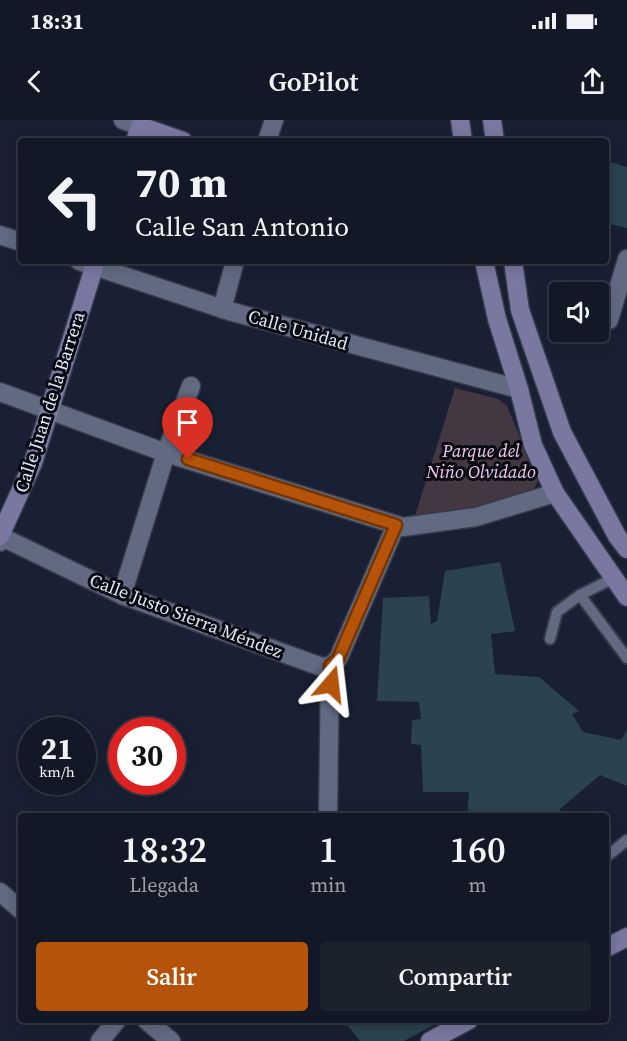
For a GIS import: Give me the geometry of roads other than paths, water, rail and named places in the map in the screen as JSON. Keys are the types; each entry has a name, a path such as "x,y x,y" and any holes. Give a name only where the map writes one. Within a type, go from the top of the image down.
{"main road":[{"path":"460,120 463,138"},
{"path":"492,120 495,138"},
{"path":"135,127 173,138"},
{"name":"Calle Juan de la Barrera","path":"1,539 33,463 90,264"},
{"path":"485,264 497,319 534,445 555,493 612,579 627,597"},
{"path":"513,264 520,310 562,432 617,536 627,549"},
{"path":"430,1041 463,1023"}],"street":[{"path":"268,138 274,120"},
{"path":"0,235 18,241"},
{"path":"609,320 627,259"},
{"name":"Calle Unidad","path":"93,264 222,309 519,389"},
{"path":"222,309 234,264"},
{"path":"122,595 166,453 191,386"},
{"path":"0,392 166,453 404,527 476,518 555,493"},
{"path":"331,813 330,666 338,659 396,525"},
{"name":"Calle Justo Sierra Méndez","path":"1,539 122,595 322,667 330,666"},
{"path":"0,892 18,907"},
{"path":"100,1041 115,1023"},
{"path":"150,1023 171,1041"}],"lane":[{"path":"550,639 557,612 580,596 612,579"},
{"path":"580,596 627,658"},
{"path":"609,855 627,840"}],"park label":[{"name":"Parque del Niño Olvidado","path":"481,461"}]}
